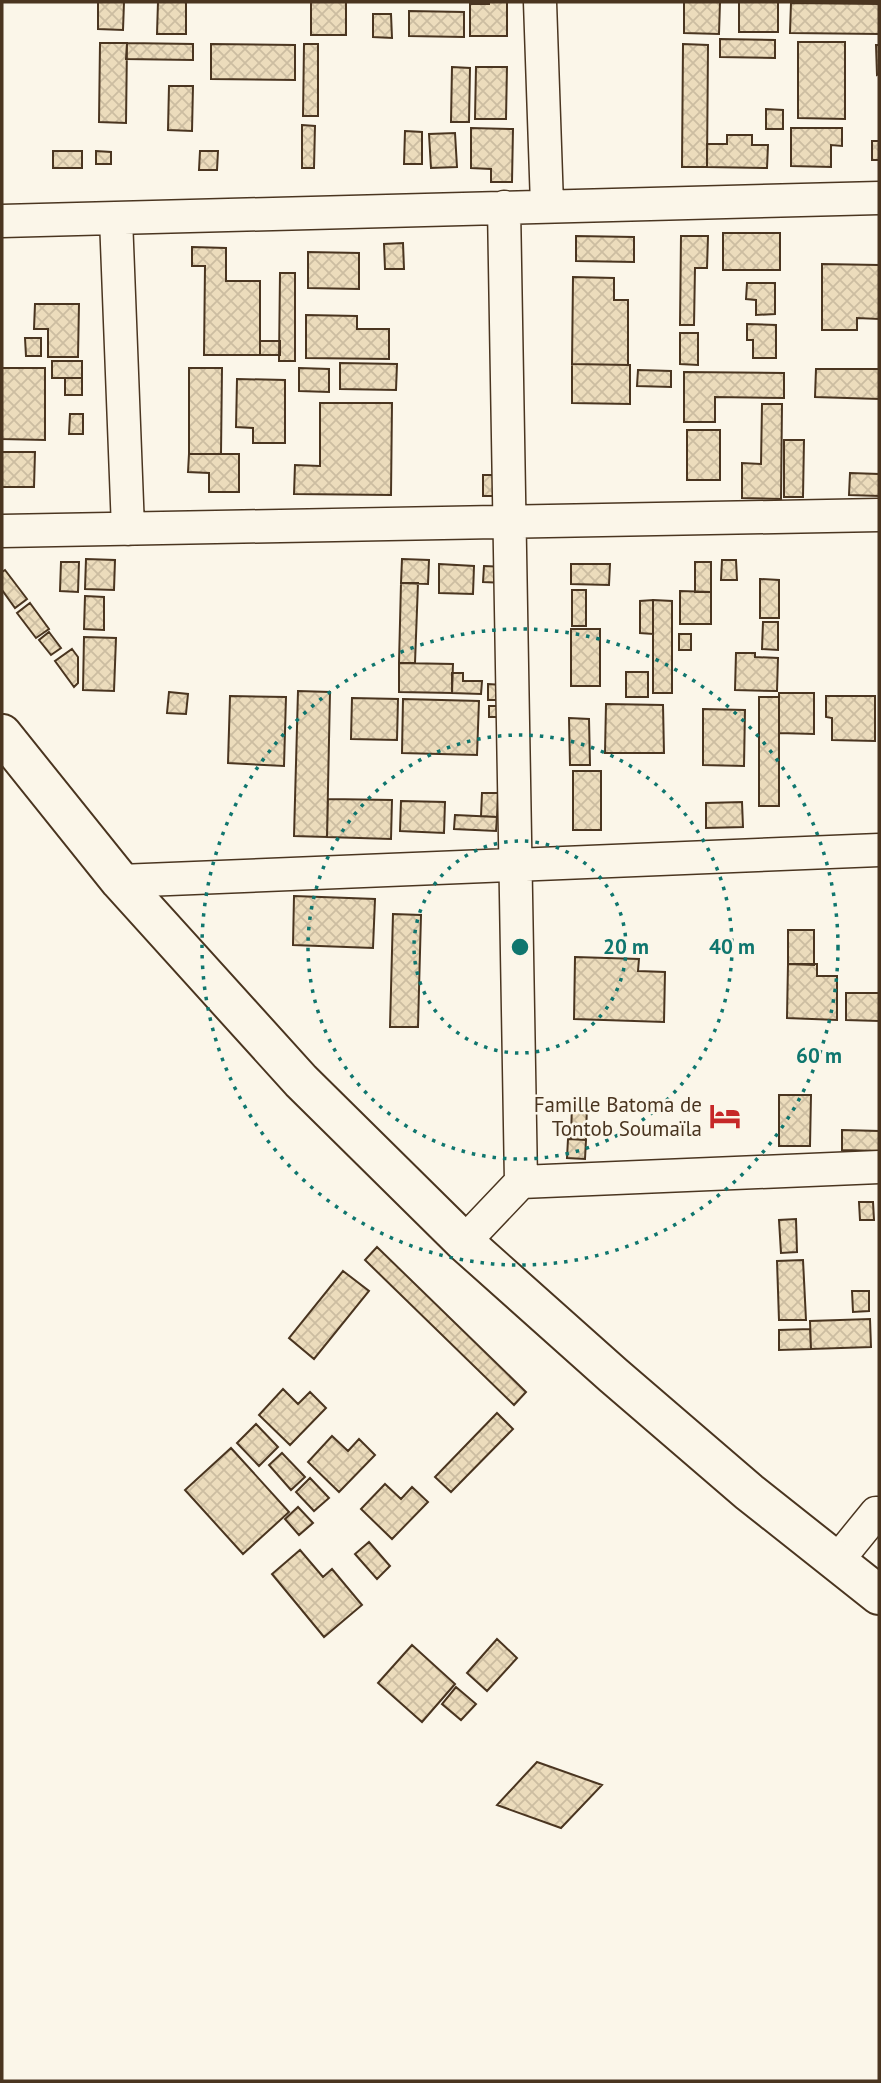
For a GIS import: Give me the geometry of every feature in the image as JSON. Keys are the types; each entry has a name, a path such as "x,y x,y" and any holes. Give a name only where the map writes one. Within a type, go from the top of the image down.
{"main road":[{"path":"2,734 120,881 302,1081 464,1242 749,1492 879,1595"}],"street":[{"path":"540,2 547,205"},
{"path":"2,221 879,198"},
{"path":"504,207 521,1182"},
{"path":"117,218 128,529"},
{"path":"2,531 879,515"},
{"path":"120,881 879,850"},
{"path":"464,1242 521,1182 879,1167"},
{"path":"837,1561 876,1513 879,1513"}],"building":[{"path":"98,2 124,2 123,30 98,29"},
{"path":"158,2 186,2 186,34 157,34"},
{"path":"311,2 346,2 346,35 311,35"},
{"path":"507,2 507,36 470,36 470,4"},
{"path":"684,2 720,2 719,34 684,33"},
{"path":"739,2 778,2 778,32 739,32"},
{"path":"791,3 879,4 879,34 790,33"},
{"path":"409,11 464,12 464,37 409,36"},
{"path":"373,14 391,14 392,38 373,37"},
{"path":"720,39 775,40 775,58 720,57"},
{"path":"798,42 845,42 845,119 798,118"},
{"path":"100,43 127,43 126,123 99,122"},
{"path":"127,43 193,44 193,60 126,59"},
{"path":"211,44 295,45 295,80 211,79"},
{"path":"304,44 318,44 318,116 303,116"},
{"path":"683,44 708,45 707,167 682,167"},
{"path":"876,45 879,45 877,75"},
{"path":"452,67 470,68 469,122 451,122"},
{"path":"476,67 507,67 506,119 475,119"},
{"path":"169,86 193,86 192,131 168,130"},
{"path":"766,109 783,110 783,129 766,129"},
{"path":"302,125 315,126 314,168 302,168"},
{"path":"471,128 513,129 512,182 491,182 491,169 471,168"},
{"path":"791,128 842,128 842,146 831,145 831,167 791,166"},
{"path":"405,131 422,132 422,164 404,164"},
{"path":"455,133 457,167 431,168 429,134"},
{"path":"727,135 752,135 752,145 768,145 767,168 707,167 707,144 727,144"},
{"path":"872,141 879,141 879,160 872,160"},
{"path":"53,151 82,151 82,168 53,168"},
{"path":"96,151 111,152 111,164 96,164"},
{"path":"200,151 218,151 217,170 199,170"},
{"path":"723,233 780,233 780,270 723,270"},
{"path":"576,236 634,237 634,262 576,261"},
{"path":"681,236 708,236 707,268 695,268 694,325 680,325"},
{"path":"403,243 404,269 385,269 384,244"},
{"path":"192,247 226,248 226,281 260,281 260,355 204,355 205,266 192,266"},
{"path":"308,252 359,253 359,289 308,288"},
{"path":"822,264 879,265 879,319 857,318 857,330 822,330"},
{"path":"280,273 295,273 295,361 279,361"},
{"path":"573,277 614,278 614,300 628,300 628,365 572,364"},
{"path":"747,283 775,283 775,314 756,315 756,300 746,299"},
{"path":"35,304 79,304 78,357 48,357 48,329 34,329"},
{"path":"306,315 357,316 357,329 389,329 389,359 306,358"},
{"path":"747,324 776,325 776,358 753,358 753,340 747,340"},
{"path":"680,333 698,333 698,365 680,364"},
{"path":"25,338 41,338 41,356 26,356"},
{"path":"260,341 280,341 280,355 260,355"},
{"path":"52,361 82,361 82,378 52,378"},
{"path":"340,363 397,364 396,390 340,389"},
{"path":"572,364 630,365 630,404 572,403"},
{"path":"2,368 45,368 45,440 2,439"},
{"path":"189,368 222,368 221,454 189,454"},
{"path":"299,368 329,369 329,392 299,391"},
{"path":"816,369 879,369 879,399 815,397"},
{"path":"638,370 671,371 671,387 637,386"},
{"path":"684,372 784,373 784,398 715,397 715,422 684,422"},
{"path":"65,378 82,378 82,395 65,395"},
{"path":"237,379 285,380 285,443 253,443 253,428 236,427"},
{"path":"320,403 392,403 391,495 294,494 295,465 320,466"},
{"path":"762,404 782,404 781,499 742,498 742,463 761,464"},
{"path":"70,414 83,414 83,434 69,434"},
{"path":"687,430 720,430 720,480 687,480"},
{"path":"784,440 804,440 803,497 784,497"},
{"path":"2,452 35,452 34,487 2,487"},
{"path":"189,454 239,454 239,492 209,492 209,473 188,472"},
{"path":"850,473 879,474 879,496 849,495"},
{"path":"483,475 499,475 498,496 483,496"},
{"path":"86,559 115,560 114,590 85,589"},
{"path":"402,559 429,560 428,584 401,583"},
{"path":"722,560 736,560 737,580 721,580"},
{"path":"61,562 79,562 78,592 60,591"},
{"path":"695,562 711,562 711,592 695,592"},
{"path":"439,564 474,566 473,594 439,593"},
{"path":"571,564 610,564 609,585 571,584"},
{"path":"484,566 506,567 506,583 483,582"},
{"path":"5,570 27,599 15,608 2,590 2,572"},
{"path":"760,579 779,580 779,618 760,618"},
{"path":"401,583 418,583 415,663 399,663"},
{"path":"572,590 586,590 586,626 572,626"},
{"path":"680,591 711,592 711,624 680,624"},
{"path":"85,596 104,597 104,630 84,629"},
{"path":"653,600 672,601 672,693 653,693"},
{"path":"653,600 653,634 640,633 640,601"},
{"path":"30,603 49,629 36,638 17,613"},
{"path":"763,622 778,622 778,650 762,649"},
{"path":"571,629 600,629 600,686 571,686"},
{"path":"49,632 61,648 51,655 39,640"},
{"path":"679,634 691,634 691,650 679,650"},
{"path":"84,637 116,638 114,691 83,690"},
{"path":"72,649 78,657 78,683 74,687 55,661"},
{"path":"736,653 755,653 755,657 778,658 777,691 735,690"},
{"path":"399,663 453,664 452,693 399,692"},
{"path":"626,672 648,672 648,697 626,697"},
{"path":"452,673 463,673 463,681 482,681 481,694 452,693"},
{"path":"488,684 502,685 502,700 488,700"},
{"path":"298,691 330,692 327,837 294,836"},
{"path":"169,692 188,694 186,714 167,713"},
{"path":"779,693 814,693 814,734 779,733"},
{"path":"230,696 286,697 284,766 228,763"},
{"path":"826,696 875,696 875,741 832,740 832,718 826,717"},
{"path":"759,697 779,697 779,806 759,806"},
{"path":"352,698 398,699 397,740 351,739"},
{"path":"403,699 479,701 477,755 402,753"},
{"path":"606,704 663,705 664,753 605,753"},
{"path":"489,706 502,706 502,717 489,717"},
{"path":"703,709 745,710 744,766 703,765"},
{"path":"569,718 589,719 590,765 570,765"},
{"path":"573,771 601,771 601,830 573,830"},
{"path":"482,793 498,793 497,817 481,816"},
{"path":"328,799 392,800 391,839 327,837"},
{"path":"401,801 445,802 444,833 400,831"},
{"path":"742,802 743,827 706,828 706,803"},
{"path":"455,815 497,817 496,831 454,829"},
{"path":"294,896 375,899 373,948 293,945"},
{"path":"393,914 421,915 418,1027 390,1027"},
{"path":"788,930 814,930 814,965 788,964"},
{"path":"575,957 639,959 638,971 665,972 664,1022 574,1019"},
{"path":"788,964 817,964 817,976 837,976 837,1020 787,1018"},
{"path":"846,993 879,993 879,1021 846,1020"},
{"path":"779,1095 811,1095 810,1146 779,1146"},
{"path":"572,1102 587,1103 586,1140 571,1139"},
{"path":"842,1130 879,1131 879,1151 842,1150"},
{"path":"568,1139 586,1140 585,1159 567,1158"},
{"path":"859,1202 873,1202 874,1220 860,1220"},
{"path":"796,1219 797,1252 781,1253 779,1220"},
{"path":"377,1247 526,1392 514,1405 365,1260"},
{"path":"803,1260 806,1320 779,1320 777,1261"},
{"path":"343,1271 369,1291 314,1359 289,1338"},
{"path":"852,1291 869,1291 869,1311 853,1312"},
{"path":"870,1319 871,1347 811,1349 810,1321"},
{"path":"810,1329 811,1349 779,1350 779,1330"},
{"path":"283,1389 298,1404 310,1392 326,1408 290,1445 259,1415"},
{"path":"497,1413 513,1429 451,1492 435,1477"},
{"path":"256,1424 278,1447 259,1466 237,1443"},
{"path":"332,1436 348,1451 359,1439 375,1455 339,1492 308,1462"},
{"path":"231,1448 289,1512 243,1554 185,1490"},
{"path":"282,1453 305,1477 291,1490 269,1465"},
{"path":"310,1478 329,1498 314,1511 296,1492"},
{"path":"385,1484 401,1499 412,1487 428,1502 392,1539 361,1509"},
{"path":"298,1507 313,1523 299,1535 285,1519"},
{"path":"369,1542 390,1566 377,1579 355,1554"},
{"path":"300,1550 323,1577 332,1569 362,1605 324,1637 272,1574"},
{"path":"497,1639 517,1658 487,1691 467,1673"},
{"path":"412,1645 455,1684 422,1722 378,1683"},
{"path":"456,1687 476,1704 461,1720 442,1704"},
{"path":"537,1762 602,1785 561,1828 497,1805"}],"place":[{"name":"Famille Batoma de Tontob Soumaïla","path":"725,1116"}]}
